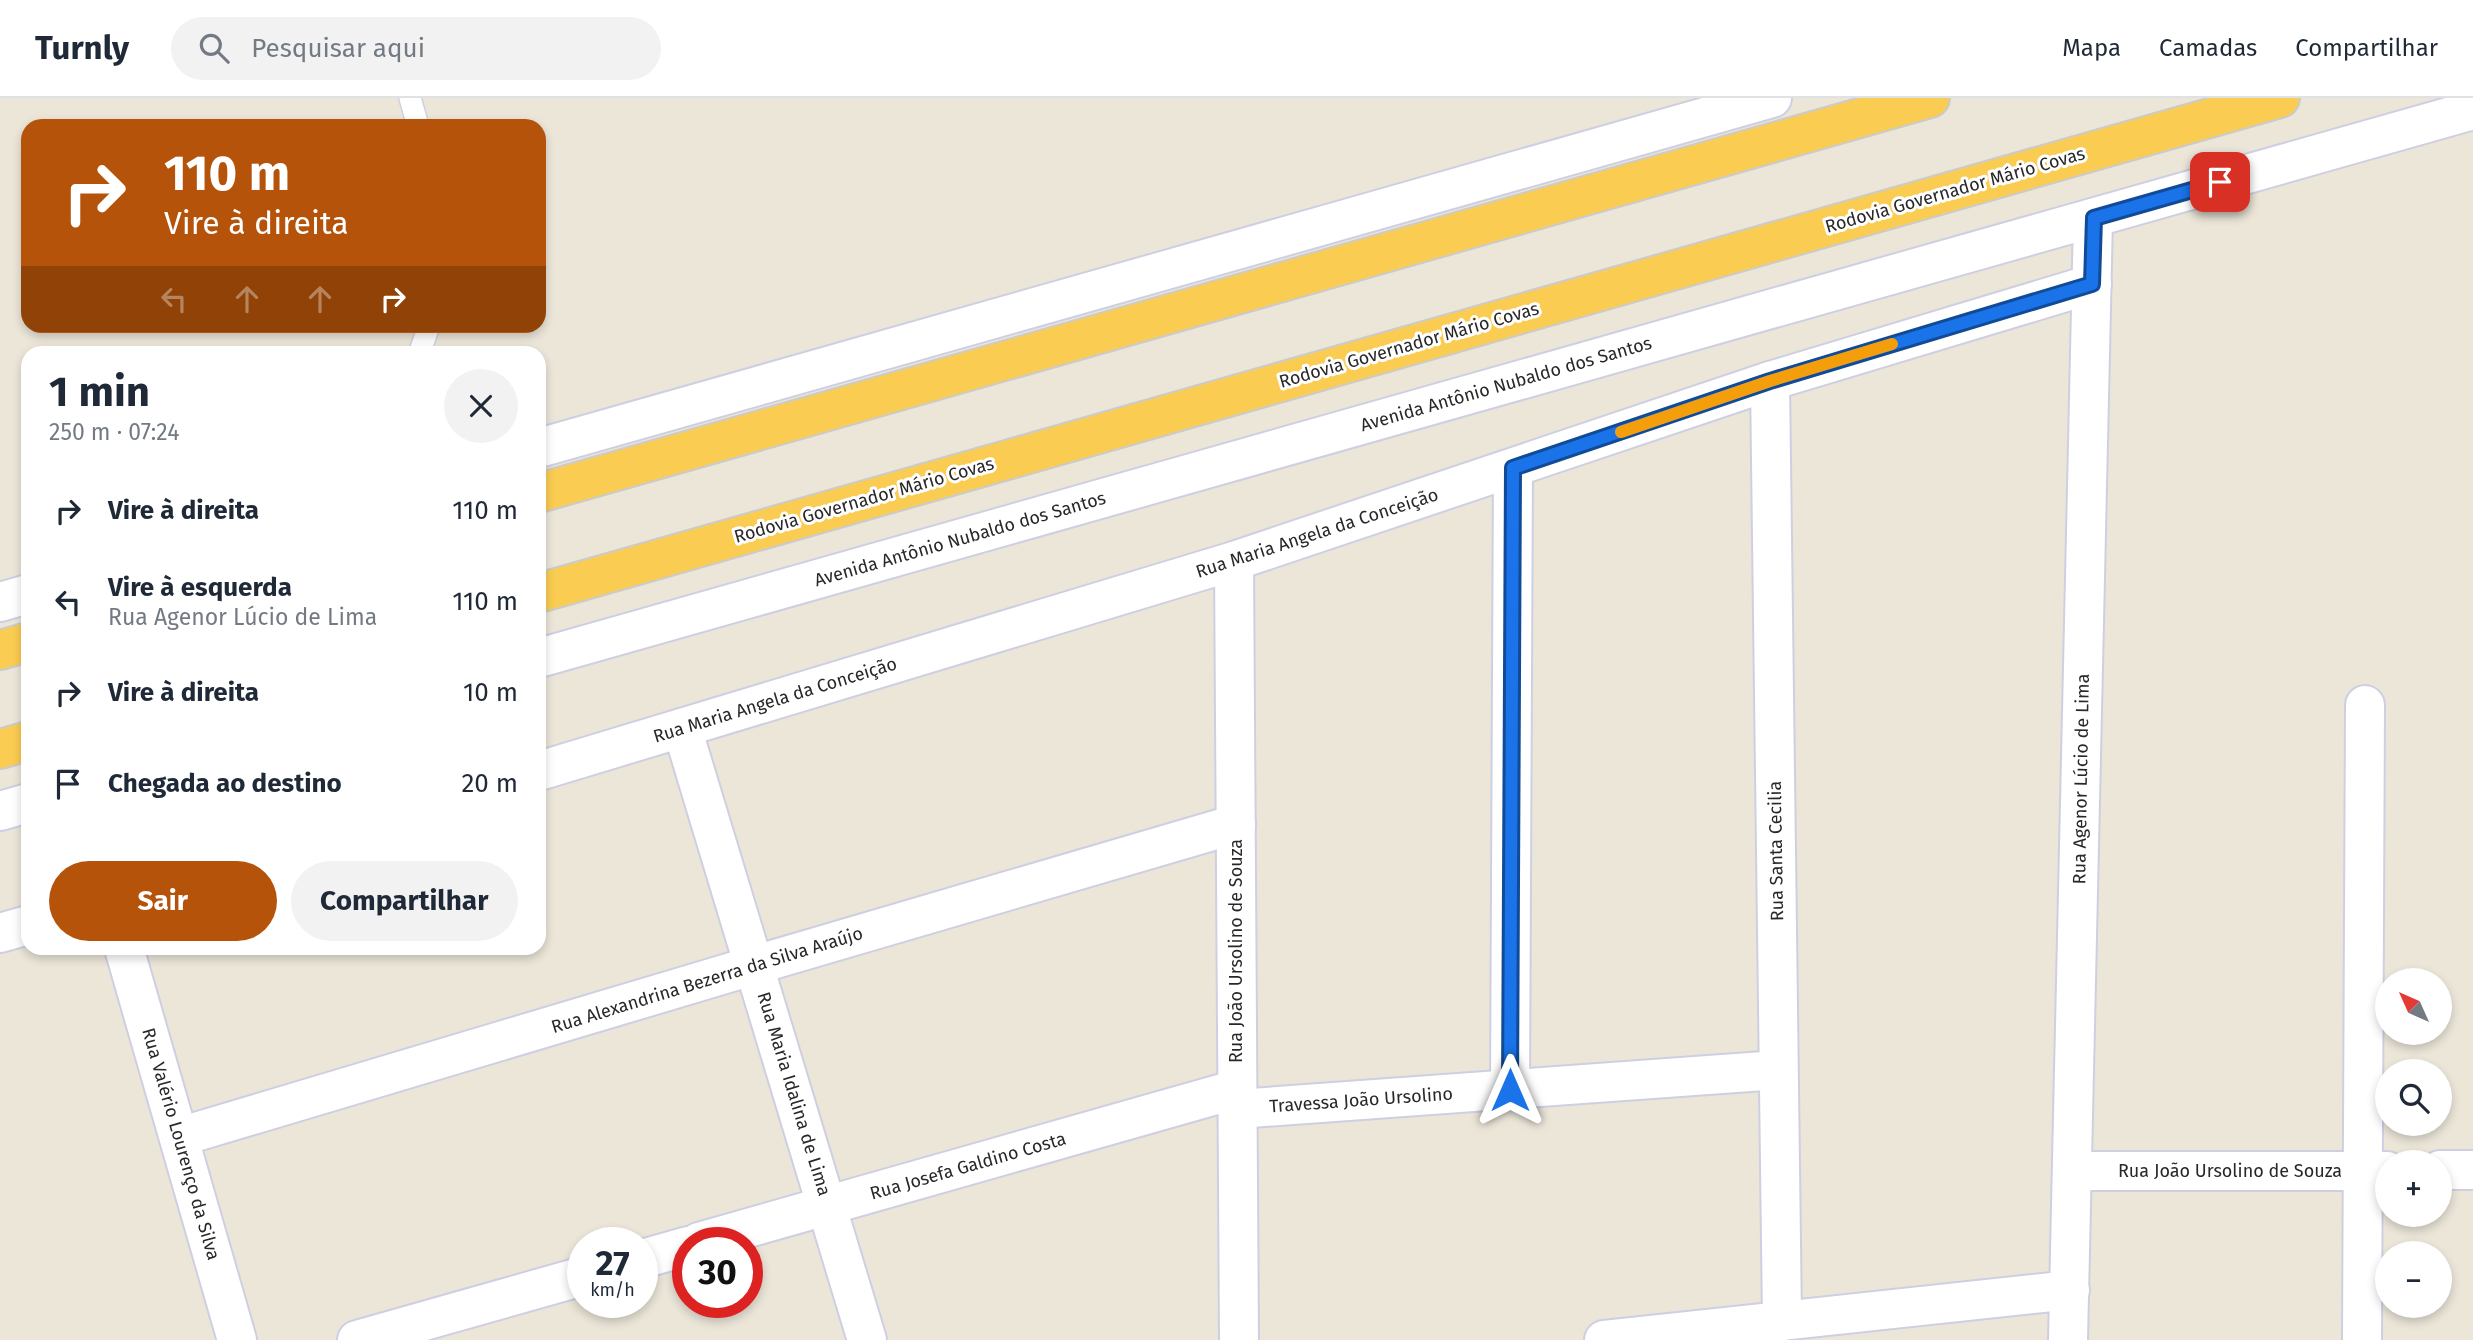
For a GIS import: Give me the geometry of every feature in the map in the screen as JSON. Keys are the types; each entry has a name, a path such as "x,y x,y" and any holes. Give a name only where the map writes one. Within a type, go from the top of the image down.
{"highway":[{"path":"546,491 1930,98"},
{"name":"Rodovia Governador Mário Covas","path":"546,591 2280,98"},
{"path":"0,650 21,644"},
{"path":"0,749 21,743"}],"street":[{"path":"546,446 1772,98"},
{"name":"Avenida Antônio Nubaldo dos Santos","path":"546,656 2473,110"},
{"name":"Rua Agenor Lúcio de Lima","path":"2068,1340 2094,218"},
{"name":"Rua Maria Angela da Conceição","path":"546,769 1234,561 1770,381 2092,284"},
{"name":"Rua Santa Cecilia","path":"1770,381 1782,1321"},
{"path":"1510,1090 1513,468"},
{"name":"Rua João Ursolino de Souza","path":"1234,561 1239,1340"},
{"path":"0,601 21,596"},
{"path":"2362,1340 2375,1171 2365,705"},
{"name":"Rua Maria Idalina de Lima","path":"682,727 867,1340"},
{"path":"0,811 21,805"},
{"name":"Rua Alexandrina Bezerra da Silva Araújo","path":"179,1137 1236,824"},
{"path":"0,933 21,927"},
{"name":"Rua Valério Lourenço da Silva","path":"126,955 237,1340"},
{"name":"Travessa João Ursolino","path":"1237,1099 1510,1090 1778,1070"},
{"name":"Rua Josefa Galdino Costa","path":"751,1227 1237,1099"},
{"path":"2452,1170 2473,1170"},
{"name":"Rua João Ursolino de Souza","path":"2072,1171 2375,1171"},
{"path":"358,1340 567,1281"},
{"path":"1604,1340 2070,1290"}],"lane":[{"path":"410,98 416,119"}],"slow traffic":[{"path":"1621,432 1770,381 1892,344"}],"route":[{"path":"1510,1090 1513,468 1770,381 2092,284 2094,218 2220,182"}]}
